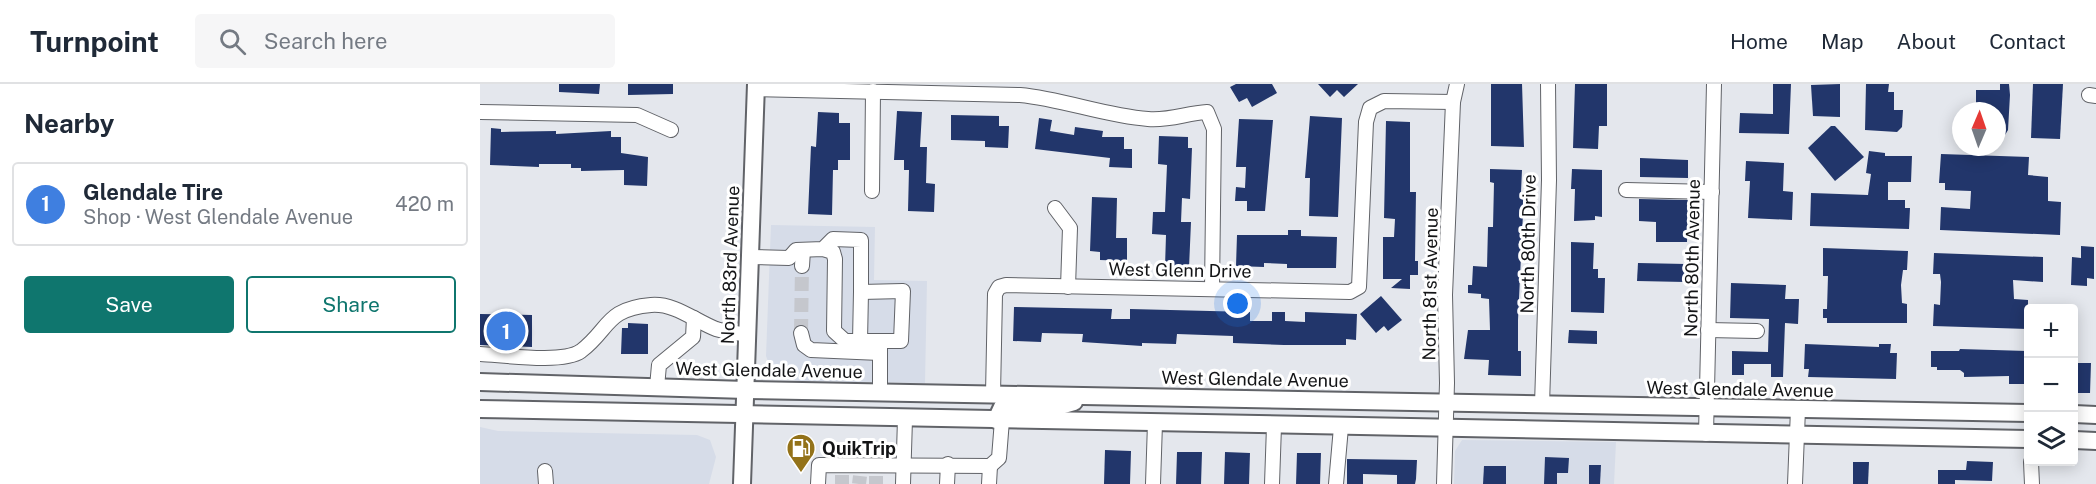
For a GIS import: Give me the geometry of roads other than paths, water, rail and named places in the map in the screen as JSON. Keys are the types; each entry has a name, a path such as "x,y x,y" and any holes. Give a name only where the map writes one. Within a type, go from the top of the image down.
{"main road":[{"name":"North 83rd Avenue","path":"742,484 756,86"},
{"name":"West Glendale Avenue","path":"480,382 746,390 2024,413"},
{"path":"999,420 1002,407 1060,406 1095,396"},
{"path":"480,409 744,416 2024,439"},
{"path":"2078,414 2096,415"},
{"path":"2078,440 2096,441"}],"street":[{"name":"North 81st Avenue","path":"1444,484 1445,295 1453,102 1456,84"},
{"name":"North 80th Drive","path":"1542,405 1548,192 1548,84"},
{"name":"North 80th Avenue","path":"1706,434 1714,84"},
{"path":"756,86 1020,95 1048,98 1149,120 1178,118 1192,112 1207,111 1214,129 1212,289"},
{"path":"872,191 873,91"},
{"name":"West Glenn Drive","path":"993,394 995,294 999,287 1006,285 1350,292 1359,287 1366,122 1370,108 1384,101 1453,102"},
{"path":"480,112 637,115 671,130"},
{"path":"1626,190 1712,192"},
{"path":"1055,208 1070,228 1068,286"},
{"path":"823,249 833,239 861,240 860,341"},
{"path":"750,257 789,258 796,250 823,249 833,252 835,259 834,331 845,341 860,341 880,347"},
{"path":"802,266 803,250"},
{"path":"801,333 804,345 811,350 880,347 901,341 903,291 861,291"},
{"path":"480,354 558,357 580,352 605,323 622,311 653,305 674,308 717,329 747,335"},
{"path":"657,387 658,365 693,337 694,318"},
{"path":"1708,330 1757,331"},
{"path":"880,347 880,392"},
{"path":"1795,484 1797,409"},
{"path":"903,484 905,419"},
{"path":"818,484 819,465 860,471 948,464 990,466 999,458 999,420"},
{"path":"1153,484 1155,423"},
{"path":"1272,484 1274,426"},
{"path":"1336,484 1341,427"},
{"path":"947,484 948,464"},
{"path":"989,484 990,466"},
{"path":"2031,466 2032,484"}],"tunnel":[{"path":"801,333 802,266"},
{"path":"842,475 842,484"},
{"path":"859,484 860,476"},
{"path":"876,476 876,484"}],"place":[{"name":"Glendale Tire","path":"506,331"},
{"name":"QuikTrip","path":"801,474"}]}
